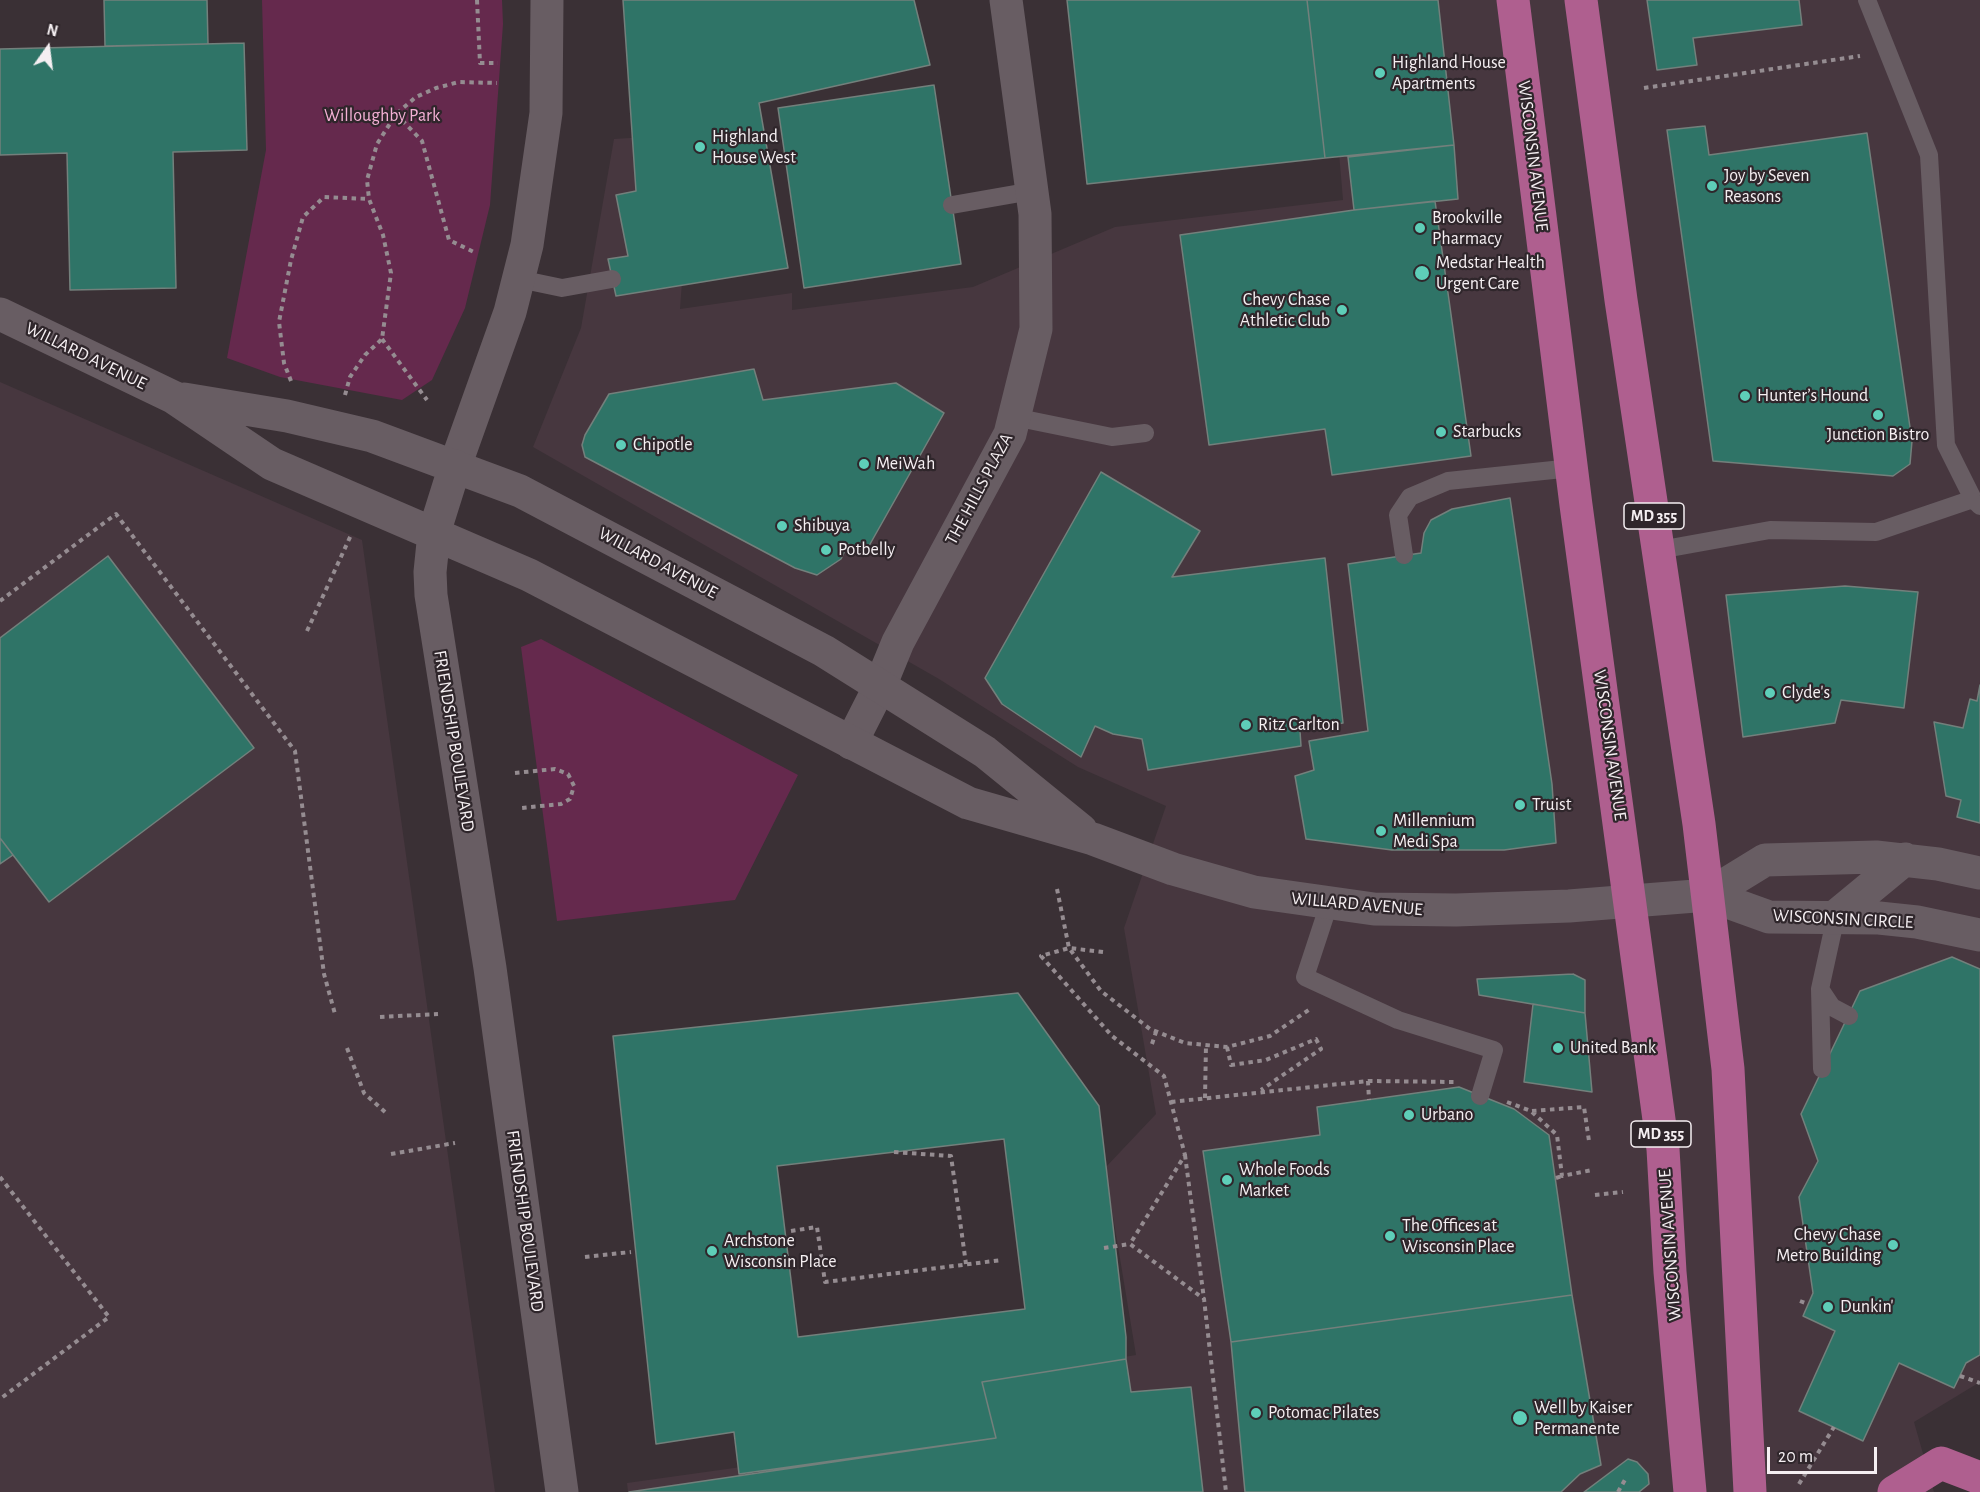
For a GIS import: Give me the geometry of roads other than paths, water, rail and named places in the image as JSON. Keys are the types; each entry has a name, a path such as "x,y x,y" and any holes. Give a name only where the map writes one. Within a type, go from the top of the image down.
{"main road":[{"name":"WISCONSIN AVENUE","path":"1513,0 1572,468 1663,1149 1670,1272 1690,1492"},
{"name":"MD 355","path":"1581,0 1616,265 1708,895 1733,1144 1750,1492"},
{"path":"1893,1492 1941,1463 1980,1478 1977,1492"}],"street":[{"name":"FRIENDSHIP BOULEVARD","path":"547,0 546,113 534,205 519,279 500,343 454,466 434,533 430,572 431,595 490,968 562,1492"},
{"name":"THE HILLS PLAZA","path":"851,743 880,686 893,650 1010,434 1036,329 1035,214 1006,0"},
{"name":"WILLARD AVENUE","path":"0,314 173,397 272,464 529,575 968,803 1093,839 1213,881 1263,893 1329,904 1374,909 1456,910 1631,901"},
{"name":"WILLARD AVENUE","path":"173,397 286,416 372,436 520,491 807,641 984,752 1093,839"},
{"name":"WISCONSIN CIRCLE","path":"1708,895 1765,860 1845,856 1905,859 1980,873"},
{"path":"1836,916 1905,859"},
{"name":"WISCONSIN CIRCLE","path":"1631,901 1708,895 1769,917 1836,916 1917,922 1980,935"}],"lane":[{"path":"1659,550 1770,530 1876,532 1977,502 1946,445 1929,154 1867,0"},
{"path":"952,205 1032,191"},
{"path":"519,279 562,288 612,279"},
{"path":"1014,417 1112,437 1145,434"},
{"path":"1404,555 1398,515 1410,497 1448,481 1572,468"},
{"path":"1329,904 1305,976 1398,1020 1494,1050 1480,1096"},
{"path":"1822,1070 1820,988 1836,916"},
{"path":"1820,988 1832,1007 1849,1016"}],"place":[{"name":"Highland House Apartments","path":"1380,73"},
{"name":"Highland House West","path":"700,147"},
{"name":"Joy by Seven Reasons","path":"1712,186"},
{"name":"Brookville Pharmacy","path":"1420,228"},
{"name":"Medstar Health Urgent Care","path":"1422,273"},
{"name":"Chevy Chase Athletic Club","path":"1342,310"},
{"name":"Hunter’s Hound","path":"1745,396"},
{"name":"Junction Bistro","path":"1878,415"},
{"name":"Starbucks","path":"1441,432"},
{"name":"Chipotle","path":"621,445"},
{"name":"MeiWah","path":"864,464"},
{"name":"Shibuya","path":"782,526"},
{"name":"Potbelly","path":"826,550"},
{"name":"Clyde's","path":"1770,693"},
{"name":"Ritz Carlton","path":"1246,725"},
{"name":"Truist","path":"1520,805"},
{"name":"Millennium Medi Spa","path":"1381,831"},
{"name":"United Bank","path":"1558,1048"},
{"name":"Urbano","path":"1409,1115"},
{"name":"Whole Foods Market","path":"1227,1180"},
{"name":"The Offices at Wisconsin Place","path":"1390,1236"},
{"name":"Chevy Chase Metro Building","path":"1893,1245"},
{"name":"Archstone Wisconsin Place","path":"712,1251"},
{"name":"Dunkin'","path":"1828,1307"},
{"name":"Potomac Pilates","path":"1256,1413"},
{"name":"Well by Kaiser Permanente","path":"1520,1418"}],"park label":[{"name":"Willoughby Park","path":"382,116"}]}
